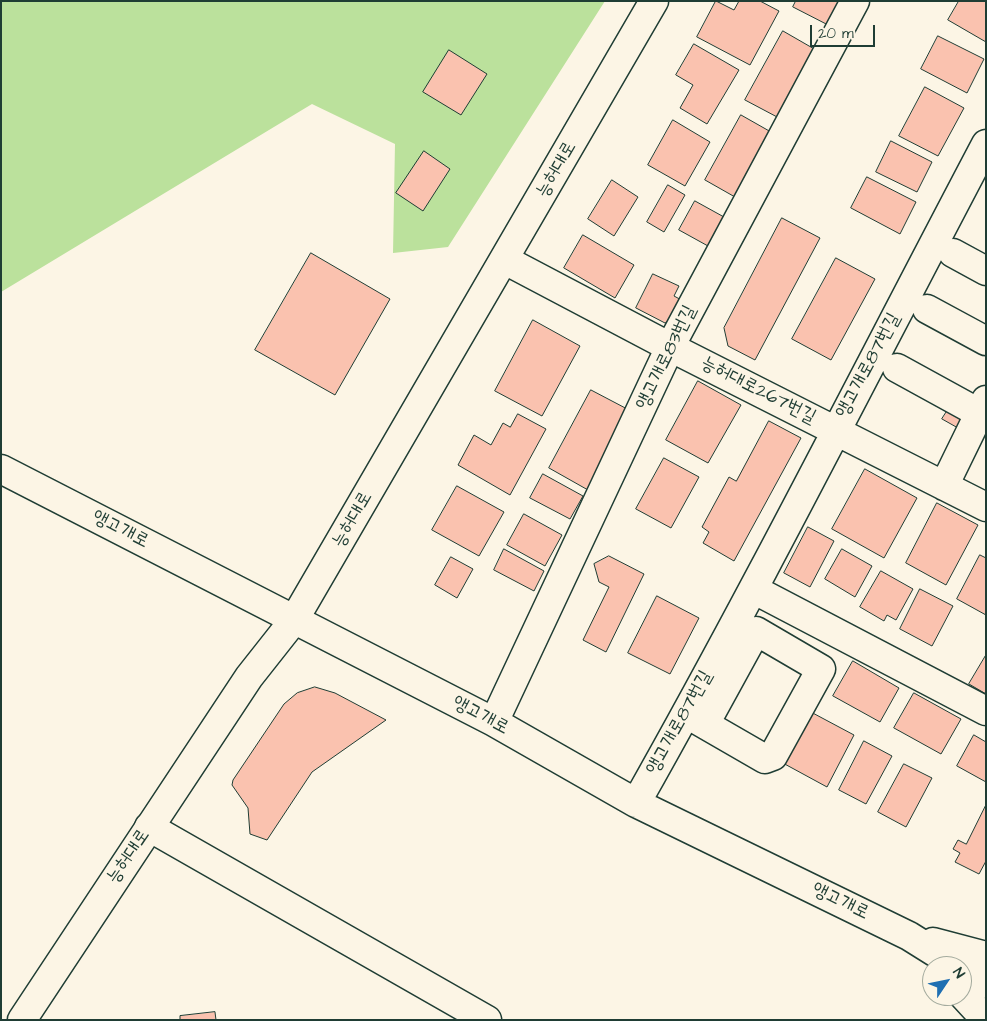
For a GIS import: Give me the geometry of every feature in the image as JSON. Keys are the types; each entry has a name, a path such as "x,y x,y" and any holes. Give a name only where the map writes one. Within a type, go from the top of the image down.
{"street":[{"name":"능허대로","path":"22,1020 249,676 294,620 654,1"},
{"name":"앵고개로83번길","path":"494,722 670,347 855,1"},
{"name":"앵고개로87번길","path":"636,803 696,719 753,589 986,144"},
{"path":"953,253 986,271"},
{"name":"능허대로267번길","path":"505,260 670,347 986,507"},
{"path":"927,309 986,341"},
{"path":"896,368 983,406 944,486"},
{"name":"앵고개로","path":"1,468 494,722 636,803 909,936 941,956"},
{"path":"753,589 986,711"},
{"path":"756,631 821,669 773,756 765,759 696,719 756,631"},
{"path":"149,827 487,1020"},
{"path":"909,936 986,956"},
{"path":"909,936 928,956"},
{"path":"972,975 986,984"},
{"path":"972,1005 986,1020"}],"green space":[{"path":"1,1 605,1 448,247 393,253 395,144 312,104 1,292"}],"building":[{"path":"716,1 734,10 739,1 760,1 779,11 750,65 697,37"},
{"path":"796,1 845,1 832,27 793,7"},
{"path":"959,1 986,1 986,42 948,20"},
{"path":"783,31 816,50 779,118 745,100"},
{"path":"938,36 984,59 967,93 921,69"},
{"path":"694,44 739,70 707,124 680,108 693,85 676,75"},
{"path":"449,50 487,74 461,115 423,92"},
{"path":"925,87 964,108 938,156 899,136"},
{"path":"741,115 771,132 735,197 705,180"},
{"path":"673,120 710,142 685,186 648,165"},
{"path":"891,141 932,162 917,192 876,172"},
{"path":"424,151 450,169 423,211 396,193"},
{"path":"867,177 916,202 900,234 851,208"},
{"path":"612,180 638,197 614,236 588,219"},
{"path":"668,185 685,195 664,232 647,222"},
{"path":"695,201 724,217 708,246 679,230"},
{"path":"782,218 820,238 755,360 728,346 724,328"},
{"path":"583,235 634,265 615,298 564,268"},
{"path":"311,253 390,299 335,395 255,350"},
{"path":"836,258 875,279 831,360 792,339"},
{"path":"653,274 679,286 674,296 687,303 680,315 665,323 636,308"},
{"path":"533,320 580,346 542,416 495,391"},
{"path":"698,381 741,405 708,463 666,440"},
{"path":"591,390 631,411 588,490 549,468"},
{"path":"951,405 966,414 958,428 942,419"},
{"path":"518,414 546,429 510,495 458,465 474,435 491,445 503,423 510,427"},
{"path":"769,421 801,438 734,561 703,543 709,532 702,527 729,477 736,481"},
{"path":"664,458 699,477 671,528 636,509"},
{"path":"865,469 917,498 884,558 832,529"},
{"path":"543,474 583,496 570,519 530,498"},
{"path":"457,486 504,512 479,556 432,530"},
{"path":"937,503 978,525 946,585 906,563"},
{"path":"524,514 562,535 545,566 507,545"},
{"path":"808,527 834,541 810,587 784,573"},
{"path":"504,549 544,571 534,591 494,570"},
{"path":"842,549 872,566 855,597 825,579"},
{"path":"980,555 986,558 986,615 957,599"},
{"path":"609,556 644,574 606,652 583,640 609,587 599,582 594,564"},
{"path":"451,557 473,569 457,598 435,585"},
{"path":"881,571 913,589 896,620 887,615 884,621 860,607"},
{"path":"920,589 953,606 932,646 900,629"},
{"path":"657,596 699,618 670,674 628,653"},
{"path":"986,655 986,694 969,684"},
{"path":"853,661 899,688 880,722 833,696"},
{"path":"315,687 335,693 386,720 312,772 267,840 250,834 248,808 232,785 233,780 284,704 297,693"},
{"path":"914,693 961,719 941,754 894,728"},
{"path":"809,711 854,735 827,787 781,762"},
{"path":"974,735 986,742 986,782 957,766"},
{"path":"864,741 892,756 866,804 839,790"},
{"path":"904,764 932,778 906,827 878,812"},
{"path":"986,805 986,861 979,874 955,862 960,853 953,849 958,840 966,844"},
{"path":"215,1012 216,1020 180,1020 180,1016"}]}
